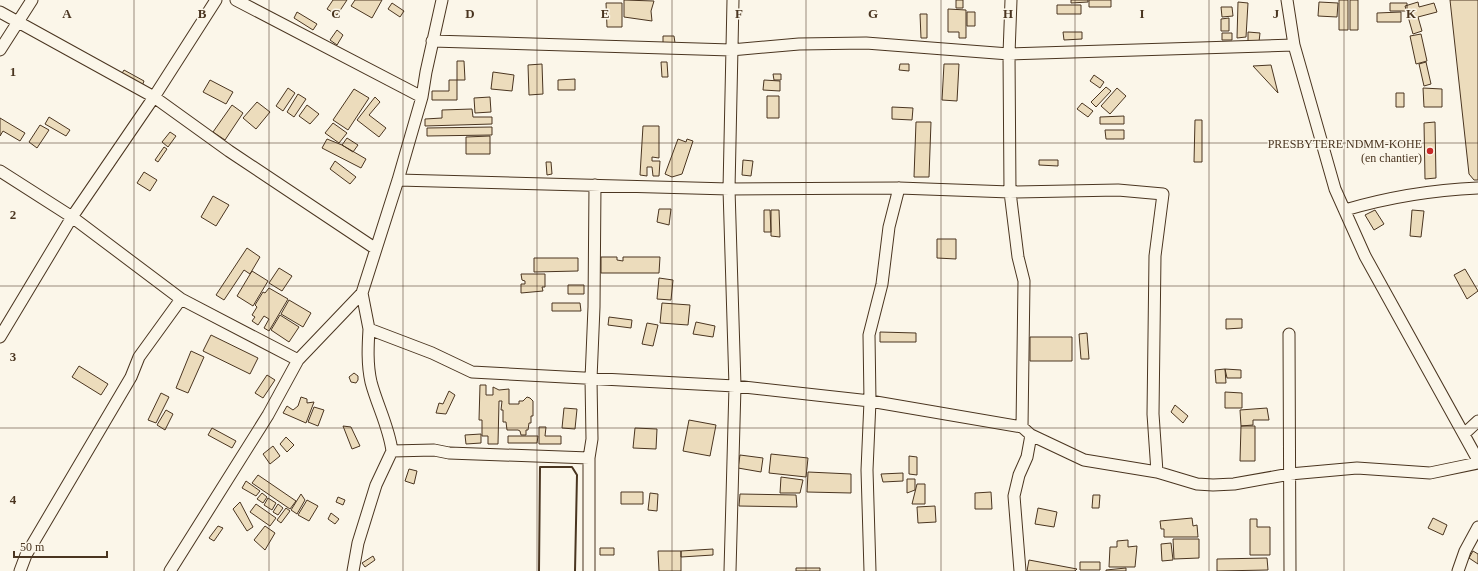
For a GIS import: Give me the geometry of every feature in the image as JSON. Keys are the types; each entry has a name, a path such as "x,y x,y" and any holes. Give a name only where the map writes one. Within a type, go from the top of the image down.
{"street":[{"path":"0,50 16,22 32,0"},
{"path":"0,336 72,217 154,97 216,0"},
{"path":"236,0 422,97"},
{"path":"170,571 268,415 298,360 362,293 398,180 422,97 432,41 442,0"},
{"path":"730,571 735,386 729,189 733,0"},
{"path":"1011,0 1009,54 1010,192 1018,257 1024,281 1022,427"},
{"path":"1287,0 1294,46 1335,189 1365,256 1478,460"},
{"path":"0,12 154,97 229,151 376,249"},
{"path":"432,41 731,50 799,44 866,43 1009,54 1294,46"},
{"path":"0,171 72,217 182,299 298,360"},
{"path":"398,180 729,189 899,188 1010,192 1118,190 1163,194 1155,256 1153,414 1157,472"},
{"path":"589,571 589,458 592,439 591,379 594,307 595,185"},
{"path":"870,571 867,470 870,401 869,335 882,284 889,227 899,188"},
{"path":"1345,210 1379,200 1427,191 1478,188"},
{"path":"353,571 358,543 374,492 392,451 390,438 371,382 368,356 369,329 362,293"},
{"path":"20,571 26,555 131,377 139,357 182,299"},
{"path":"369,329 432,353 472,372 735,386 870,401 1022,427 1031,436 1084,460 1157,472 1197,484 1234,484 1290,474 1357,468 1430,473 1478,464"},
{"path":"1289,334 1290,571"},
{"path":"1464,434 1478,421"},
{"path":"1020,571 1014,496 1019,475 1027,457 1031,436"},
{"path":"392,451 434,450 449,453 589,458"},
{"path":"1458,571 1465,551 1478,526"}],"building":[{"path":"333,0 347,0 337,15 327,9"},
{"path":"355,0 382,0 372,18 351,6"},
{"path":"624,0 654,1 651,11 652,21 624,17"},
{"path":"956,0 963,0 963,8 956,8"},
{"path":"1071,0 1088,0 1088,2 1071,3"},
{"path":"1089,0 1111,0 1111,7 1089,7"},
{"path":"1339,0 1348,0 1348,30 1339,30"},
{"path":"1350,0 1358,0 1358,30 1350,30"},
{"path":"1450,0 1478,0 1478,180 1474,180 1469,174"},
{"path":"1238,2 1248,3 1246,37 1237,38"},
{"path":"1319,2 1338,3 1337,17 1318,16"},
{"path":"1418,2 1419,7 1434,3 1437,12 1418,17 1422,31 1413,34 1405,6"},
{"path":"392,3 404,11 400,17 388,9"},
{"path":"606,3 622,3 622,27 607,27"},
{"path":"1390,3 1407,3 1407,11 1390,11"},
{"path":"1057,5 1081,5 1081,14 1057,14"},
{"path":"1221,7 1232,7 1233,16 1222,17"},
{"path":"948,9 966,10 966,38 959,38 959,32 948,32"},
{"path":"297,12 317,24 313,30 294,18"},
{"path":"967,12 975,12 975,26 967,26"},
{"path":"1401,12 1401,22 1377,22 1377,13"},
{"path":"920,14 927,14 927,38 921,38"},
{"path":"1229,18 1229,31 1221,31 1221,19"},
{"path":"337,30 343,35 337,45 330,40"},
{"path":"1063,32 1082,32 1082,39 1064,40"},
{"path":"1248,32 1260,33 1259,42 1248,41"},
{"path":"1222,33 1232,33 1232,40 1222,40"},
{"path":"1421,34 1427,61 1416,64 1410,36"},
{"path":"663,36 674,36 675,43 663,43"},
{"path":"457,61 464,61 465,80 457,80"},
{"path":"661,62 667,62 668,77 662,77"},
{"path":"1426,62 1431,84 1424,86 1419,64"},
{"path":"542,64 543,94 529,95 528,65"},
{"path":"900,64 909,64 909,71 899,70"},
{"path":"944,64 959,64 957,101 942,100"},
{"path":"1271,65 1278,93 1253,66"},
{"path":"124,70 144,81 142,86 121,75"},
{"path":"493,72 514,75 512,91 491,89"},
{"path":"773,74 781,74 781,80 774,80"},
{"path":"1094,75 1104,82 1100,88 1090,81"},
{"path":"575,79 575,90 558,90 558,80"},
{"path":"210,80 233,92 226,104 203,92"},
{"path":"449,80 457,80 457,100 432,100 432,91 449,91"},
{"path":"764,80 780,81 780,91 763,90"},
{"path":"1106,87 1111,91 1096,107 1091,102"},
{"path":"288,88 295,93 283,111 276,106"},
{"path":"1117,88 1126,96 1110,114 1101,106"},
{"path":"1423,88 1442,89 1442,107 1424,107"},
{"path":"354,89 369,98 348,130 333,120"},
{"path":"1396,93 1404,93 1404,107 1396,107"},
{"path":"298,94 306,99 294,117 287,112"},
{"path":"767,96 779,96 779,118 767,118"},
{"path":"375,97 380,102 369,115 386,128 379,137 357,120"},
{"path":"490,97 491,112 475,113 474,98"},
{"path":"257,102 270,112 256,129 243,118"},
{"path":"1082,103 1093,111 1088,117 1077,109"},
{"path":"232,105 243,113 225,140 213,132"},
{"path":"307,105 319,114 310,124 299,116"},
{"path":"892,107 913,108 912,120 892,119"},
{"path":"472,109 473,117 492,117 492,124 425,126 425,119 442,118 442,110"},
{"path":"1124,116 1124,124 1100,124 1100,117"},
{"path":"49,117 70,130 66,136 45,124"},
{"path":"0,118 25,133 20,141 3,131 0,136"},
{"path":"1195,120 1202,120 1202,162 1194,162"},
{"path":"916,122 931,122 929,177 914,177"},
{"name":"PRESBYTERE NDMM-KOHE (en chantier)","path":"1435,122 1436,178 1425,179 1424,123"},
{"path":"333,123 347,133 339,143 325,133"},
{"path":"40,125 49,130 37,148 29,142"},
{"path":"643,126 659,126 659,158 652,157 652,161 660,161 659,176 653,176 652,167 647,167 647,176 640,175"},
{"path":"492,127 492,135 427,136 427,128"},
{"path":"1105,130 1124,130 1124,139 1106,139"},
{"path":"170,132 176,136 168,147 162,142"},
{"path":"490,136 490,154 466,154 466,137"},
{"path":"347,138 358,145 353,152 342,145"},
{"path":"327,139 342,145 366,159 361,168 322,148"},
{"path":"678,139 686,142 687,139 693,141 682,174 672,177 665,174"},
{"path":"164,147 167,149 158,162 155,160"},
{"path":"743,160 753,161 751,176 742,175"},
{"path":"1039,160 1058,160 1058,166 1039,165"},
{"path":"335,161 356,177 350,184 330,169"},
{"path":"546,162 551,162 552,174 547,175"},
{"path":"144,172 157,180 150,191 137,183"},
{"path":"213,196 229,205 216,226 201,217"},
{"path":"659,209 671,209 669,225 657,222"},
{"path":"764,210 770,210 771,232 764,232"},
{"path":"771,210 779,210 780,237 771,236"},
{"path":"1375,210 1384,224 1374,230 1365,215"},
{"path":"1412,210 1424,211 1421,237 1410,236"},
{"path":"937,239 956,239 956,259 937,258"},
{"path":"247,248 260,257 250,274 244,270 224,300 216,295"},
{"path":"601,257 617,257 617,260 623,261 623,257 660,257 659,273 601,273"},
{"path":"534,258 578,258 578,271 534,272"},
{"path":"279,268 292,276 282,291 269,283"},
{"path":"1465,269 1478,291 1467,299 1454,275"},
{"path":"252,271 268,281 253,306 237,296"},
{"path":"521,274 545,274 545,287 542,287 543,291 521,293 521,284 525,284 525,281 522,280"},
{"path":"659,278 673,280 671,300 657,299"},
{"path":"568,285 584,285 584,294 568,294"},
{"path":"269,288 288,299 269,331 264,328 269,319 264,316 258,325 252,321 255,317 252,315 257,307 255,305 263,292 265,293"},
{"path":"289,300 311,313 303,327 281,314"},
{"path":"552,303 580,303 581,311 552,311"},
{"path":"662,303 690,305 688,325 660,323"},
{"path":"280,315 299,327 289,342 271,330"},
{"path":"609,317 632,320 631,328 608,325"},
{"path":"1226,319 1242,319 1242,328 1226,329"},
{"path":"696,322 715,326 713,337 693,334"},
{"path":"647,323 658,325 653,346 642,344"},
{"path":"880,332 916,333 916,342 880,342"},
{"path":"1087,333 1089,359 1081,359 1079,334"},
{"path":"211,335 258,358 250,374 203,351"},
{"path":"1030,337 1072,337 1072,361 1030,361"},
{"path":"191,351 204,357 188,393 176,388"},
{"path":"79,366 108,384 101,395 72,377"},
{"path":"1225,369 1241,370 1241,378 1227,378"},
{"path":"1225,369 1226,383 1216,383 1215,370"},
{"path":"354,373 358,376 356,383 351,382 349,377"},
{"path":"267,375 275,380 263,398 255,393"},
{"path":"480,385 486,385 486,395 493,395 493,387 499,390 509,389 509,404 519,404 519,401 523,401 527,397 533,401 533,416 531,416 531,423 529,423 528,430 526,430 526,435 521,435 520,431 518,430 507,430 506,422 503,422 503,410 501,410 502,401 499,401 498,444 488,444 488,436 482,436 482,420 479,420"},
{"path":"449,391 455,395 446,414 436,413 439,403 443,404"},
{"path":"1225,392 1242,393 1242,408 1225,408"},
{"path":"161,393 169,397 156,423 148,420"},
{"path":"301,397 307,399 307,403 314,402 306,423 283,413 287,406 293,410 298,406"},
{"path":"1175,405 1188,416 1183,423 1171,412"},
{"path":"314,407 324,410 318,426 308,422"},
{"path":"564,408 577,409 575,429 562,428"},
{"path":"1267,408 1269,420 1253,420 1253,425 1241,426 1240,410"},
{"path":"166,410 173,414 165,430 157,425"},
{"path":"689,420 716,425 710,456 683,451"},
{"path":"343,426 351,427 360,446 352,449"},
{"path":"1241,426 1255,426 1255,461 1240,461"},
{"path":"539,427 546,427 545,436 561,436 561,444 539,444"},
{"path":"212,428 236,441 232,448 208,435"},
{"path":"635,428 657,429 656,449 633,448"},
{"path":"481,434 481,443 466,444 465,435"},
{"path":"508,436 538,436 537,443 508,443"},
{"path":"286,437 294,445 287,452 280,444"},
{"path":"273,446 280,456 270,464 263,454"},
{"path":"771,454 808,458 806,477 769,473"},
{"path":"740,455 763,458 761,472 738,468"},
{"path":"909,456 917,457 917,475 909,474"},
{"path":"409,469 417,471 414,484 405,481"},
{"path":"808,472 851,474 851,493 807,492"},
{"path":"903,473 903,481 883,482 881,474"},
{"path":"258,475 296,501 290,509 252,483"},
{"path":"781,477 803,480 800,493 780,493"},
{"path":"907,479 915,479 915,490 907,493"},
{"path":"246,481 260,491 256,496 242,488"},
{"path":"917,484 925,484 925,504 912,504"},
{"path":"621,492 643,492 643,504 621,504"},
{"path":"991,492 992,509 975,509 975,493"},
{"path":"262,493 267,497 263,503 257,499"},
{"path":"650,493 658,494 657,511 648,510"},
{"path":"301,494 305,500 297,514 291,510"},
{"path":"740,494 796,495 797,507 739,506"},
{"path":"1093,495 1100,495 1099,508 1092,508"},
{"path":"338,497 345,500 343,505 336,502"},
{"path":"268,498 276,503 272,510 264,505"},
{"path":"307,500 318,506 309,521 298,515"},
{"path":"240,502 253,527 247,531 233,509"},
{"path":"256,504 276,518 270,526 250,512"},
{"path":"278,504 283,508 278,515 273,512"},
{"path":"935,506 936,522 918,523 917,507"},
{"path":"286,508 290,511 281,523 277,520"},
{"path":"1038,508 1057,512 1054,527 1035,524"},
{"path":"331,513 339,519 335,524 328,519"},
{"path":"1192,518 1193,526 1197,525 1198,537 1164,537 1164,529 1161,529 1160,521"},
{"path":"1433,518 1447,525 1443,535 1428,528"},
{"path":"1250,519 1257,519 1257,527 1270,527 1270,555 1250,555"},
{"path":"218,526 223,528 214,541 209,538"},
{"path":"265,526 275,533 265,550 254,540"},
{"path":"1173,539 1199,539 1199,558 1174,559"},
{"path":"1128,540 1128,547 1137,546 1135,567 1109,567 1110,547 1117,547 1117,541"},
{"path":"1171,543 1173,560 1162,561 1161,544"},
{"path":"600,548 614,548 614,555 600,555"},
{"path":"713,549 713,555 681,557 681,551"},
{"path":"658,551 681,551 681,571 659,571"},
{"path":"1473,551 1478,554 1478,564 1469,558"},
{"path":"373,556 375,560 365,567 362,563"},
{"path":"1267,558 1268,570 1217,571 1217,559"},
{"path":"1029,560 1077,569 1075,571 1027,571"},
{"path":"1080,562 1100,562 1100,570 1080,570"},
{"path":"796,568 820,568 820,571 796,571"},
{"path":"1126,568 1126,571 1106,571 1106,570"}],"wall":[{"path":"539,571 540,467 572,467 577,475 575,571"}],"place":[{"name":"PRESBYTERE NDMM-KOHE (en chantier)","path":"1430,151"}]}
